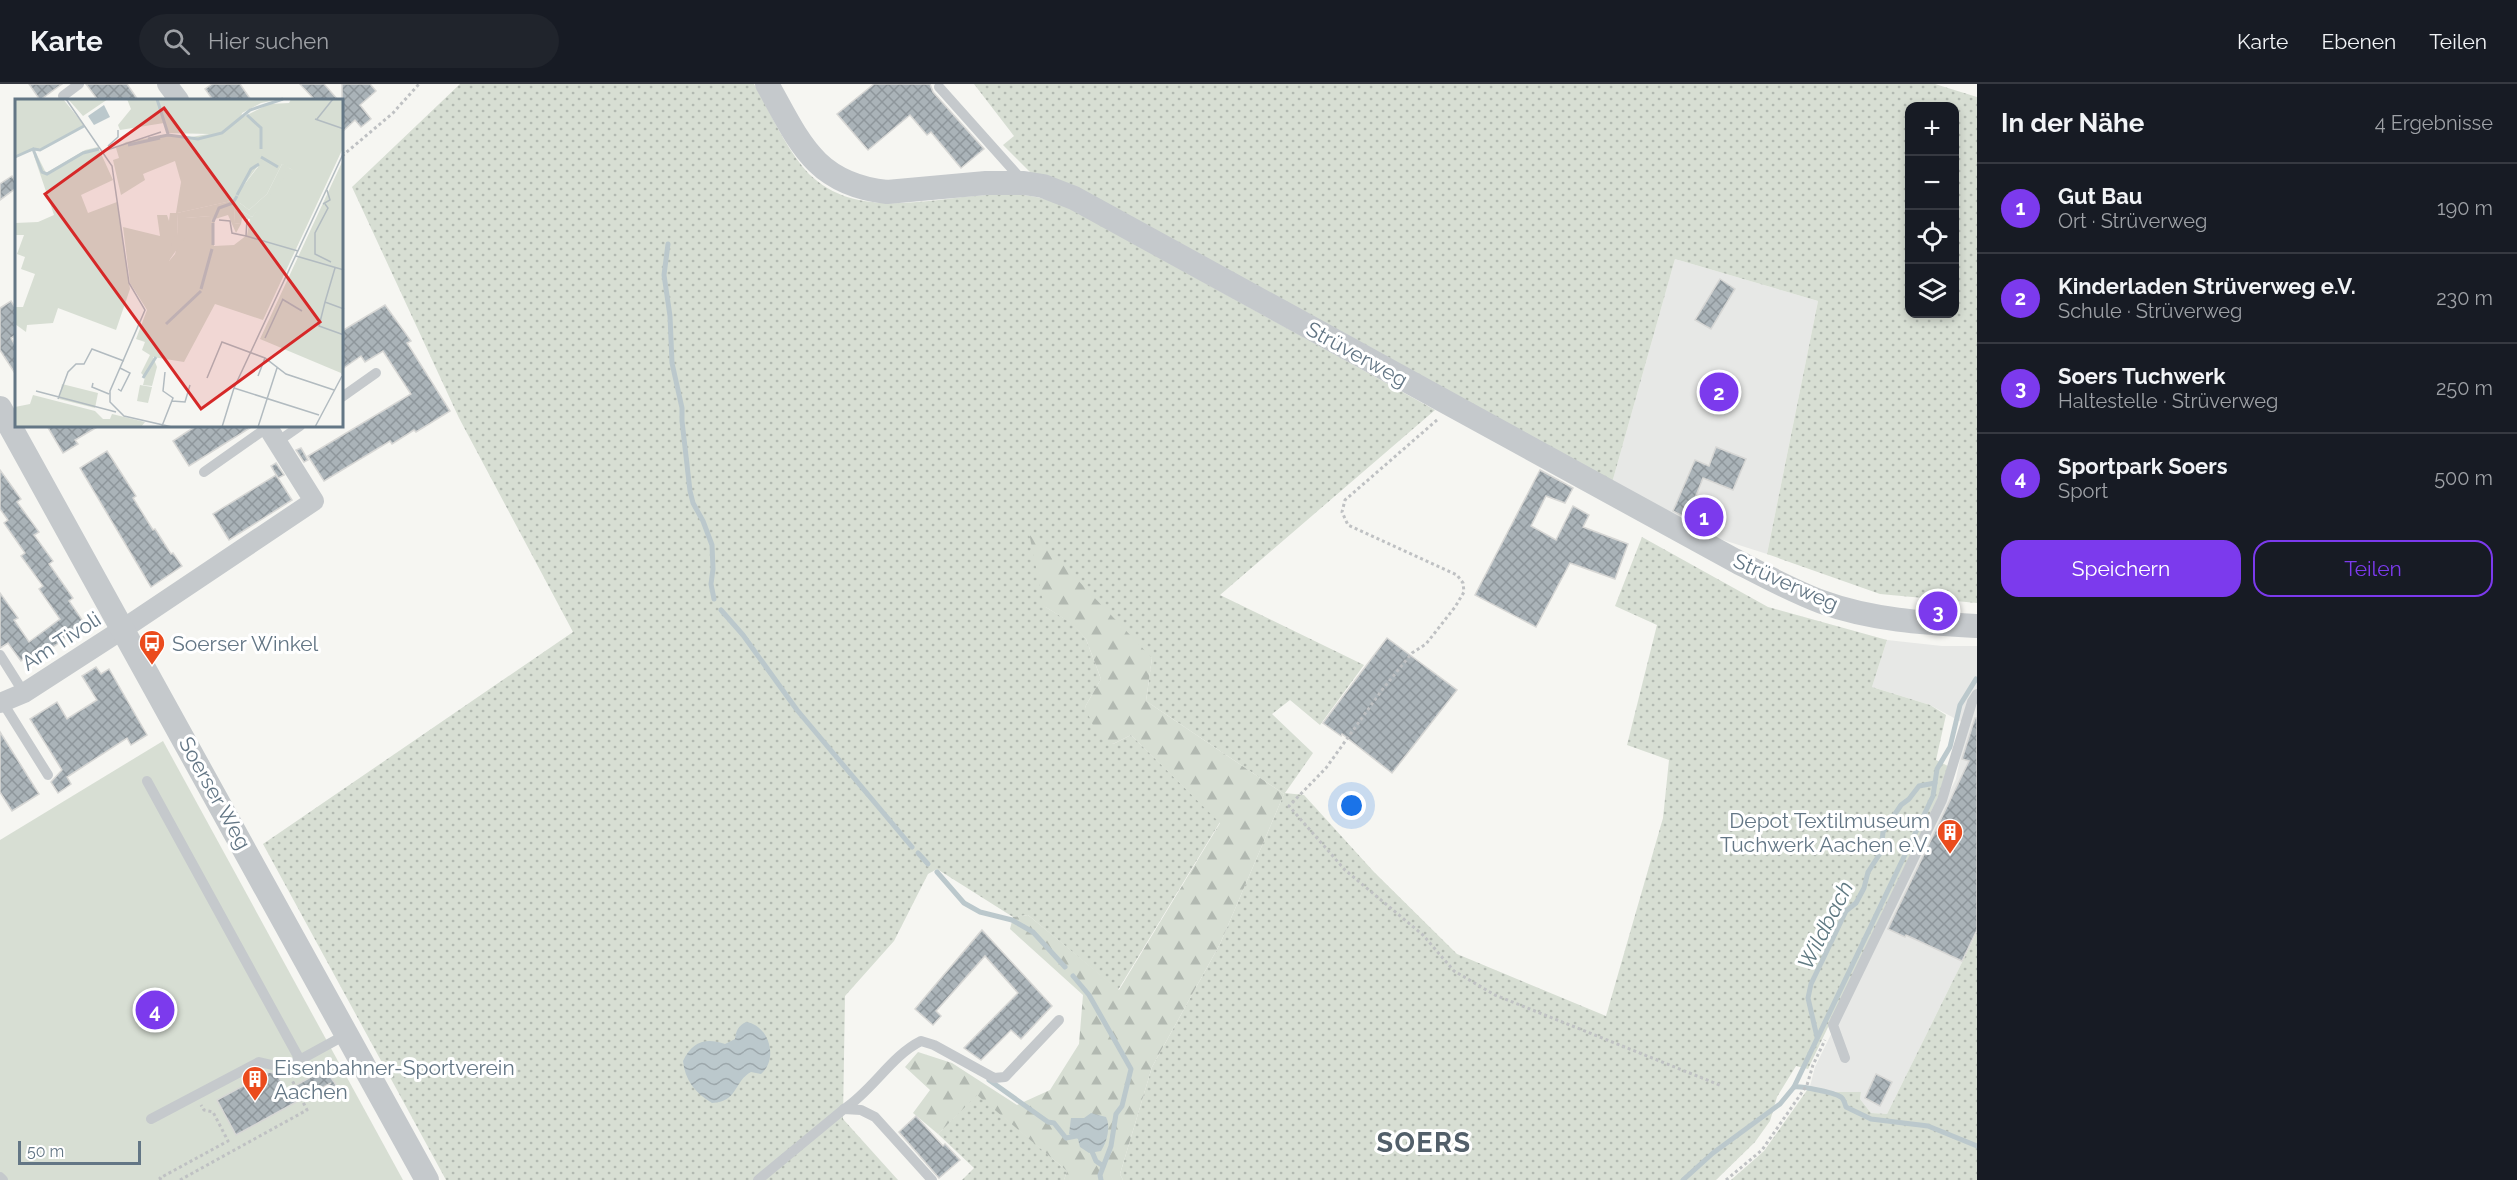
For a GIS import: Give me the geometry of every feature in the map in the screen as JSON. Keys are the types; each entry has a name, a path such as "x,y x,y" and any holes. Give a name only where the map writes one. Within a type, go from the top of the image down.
{"street":[{"path":"166,84 178,99"},
{"name":"Strüverweg","path":"767,84 802,146 814,161 849,183 887,192 986,183 1024,183 1043,186 1074,198 1734,560 1800,593 1849,610 1883,617 1977,626"},
{"name":"Soerser Weg","path":"0,408 427,1180"},
{"path":"123,629 314,501 270,431"},
{"name":"Am Tivoli","path":"1,703 24,693 123,629"}],"lane":[{"path":"63,96 79,84"},
{"path":"939,87 1024,183"},
{"path":"344,396 376,373"},
{"path":"204,472 270,431 288,428"},
{"name":"Am Tivoli","path":"0,655 24,693"},
{"path":"1845,1058 1833,1025 1942,800 1972,702 1977,694"},
{"name":"Am Tivoli","path":"1,703 48,775"},
{"path":"147,781 300,1060"},
{"path":"758,1180 844,1109 860,1099 909,1047 921,1041 934,1045 994,1078 1005,1077 1059,1020"},
{"path":"151,1119 259,1062 285,1068 347,1034"},
{"path":"844,1109 861,1110 875,1117 932,1180"}],"path":[{"path":"344,154 393,113 419,84"},
{"path":"1452,405 1419,437 1345,500 1342,512 1348,525 1457,575 1463,583 1464,592 1426,644 1412,652 1382,690 1326,768 1289,806 1345,870 1423,935 1454,970 1496,995 1722,1086"},
{"path":"1726,1180 1762,1150 1802,1093 1833,1025"},
{"path":"180,1180 307,1110 285,1068"},
{"path":"161,1180 160,1178 228,1142 213,1112 204,1110 196,1095"}],"shaded area":[{"path":"1675,259 1818,301 1767,554 1720,539 1612,483"},
{"path":"1887,640 1942,646 1977,646 1977,932 1887,1114 1871,1113 1860,1099 1861,1092 1836,1092 1810,1086 1815,1067 1956,779 1967,725 1930,705 1872,687"}],"green space":[{"path":"460,84 754,84 786,143 801,165 809,174 832,190 857,200 883,203 995,194 1033,196 1066,206 1435,410 1220,595 1364,665 1320,725 1290,700 1272,714 1313,753 1285,793 1304,795 1374,872 1457,954 1606,1016 1663,818 1669,760 1627,745 1657,625 1615,606 1642,537 1768,607 1887,640 1872,687 1930,705 1946,715 1936,760 1948,766 1938,797 1808,1069 1796,1066 1777,1097 1770,1121 1755,1142 1716,1180 1123,1180 1120,1174 1152,1067 1220,944 1284,794 1146,701 1152,658 1044,606 1072,623 1086,639 1101,679 1085,707 1113,744 1131,735 1220,822 1118,990 1028,915 1013,917 937,869 928,874 894,941 845,996 843,1119 898,1180 446,1180 263,844 573,632 459,418 352,187"},
{"path":"974,84 1935,84 1977,97 1977,603 1880,594 1767,554 1818,301 1675,259 1612,483 1034,176 1003,145 1014,136"},
{"path":"1028,528 1152,658 1146,701 1284,794 1220,944 1152,1067 1120,1174 1123,1180 1064,1180 1067,1171 977,1095 938,1134 913,1113 930,1090 905,1067 918,1052 952,1063 1017,1105 1050,1090 1079,1044 1083,995 1010,929 1013,917 1028,915 1119,990 1220,823 1131,735 1113,744 1098,737 1085,707 1101,679 1086,639 1071,623 1044,606"},
{"path":"163,741 403,1180 0,1180 0,840"},
{"path":"1977,932 1977,1180 1731,1180 1764,1151 1810,1086 1836,1092 1861,1092 1860,1099 1871,1113 1887,1114"},
{"path":"977,1094 1067,1171 1064,1180 962,1180 974,1168 938,1134"}],"water":[{"path":"746,1022 754,1024 766,1036 770,1052 766,1068 761,1074 751,1072 741,1080 727,1099 712,1103 692,1085 683,1061 695,1045 705,1041 725,1044 735,1039 738,1029"},
{"path":"1091,1113 1106,1117 1108,1129 1107,1139 1101,1151 1089,1153 1080,1147 1078,1139 1069,1134 1071,1118 1084,1118"}],"building":[{"path":"29,84 62,84 41,99"},
{"path":"86,84 127,84 137,99 97,99"},
{"path":"212,84 240,84 250,99 212,99 205,89"},
{"path":"300,84 324,84 337,99 314,99"},
{"path":"342,84 370,84 376,91 360,105 371,119 361,127 355,120 344,130 344,99 342,99"},
{"path":"874,84 930,84 933,92 984,149 961,168 931,132 927,135 910,115 868,150 837,114"},
{"path":"12,176 15,181 15,189 0,200 0,184"},
{"path":"1720,279 1735,289 1711,329 1695,320"},
{"path":"11,301 15,307 15,336 11,338 15,345 15,373 0,350 0,308"},
{"path":"385,305 411,341 407,343 450,411 392,444 390,441 324,481 308,456 411,394 383,351 365,362 361,356 344,368 344,330"},
{"path":"48,428 96,428 75,440 78,444 63,453"},
{"path":"193,428 250,428 189,466 173,441"},
{"path":"1716,447 1746,459 1733,490 1703,478 1693,503 1722,515 1715,533 1673,511 1695,460 1709,466"},
{"path":"301,448 308,460 304,462 296,450"},
{"path":"107,451 136,496 133,498 153,530 155,529 171,554 173,553 182,566 151,587 80,468"},
{"path":"276,463 284,475 278,478 271,466"},
{"path":"0,470 21,499 17,502 39,532 34,535 53,561 49,564 73,598 69,601 85,624 32,662 27,656 21,661 8,643 0,648 0,593 18,618 14,620 29,642 60,619 39,589 43,586 21,556 25,553 4,523 8,520 0,509"},
{"path":"1540,470 1573,488 1565,503 1546,496 1531,526 1556,540 1573,506 1589,515 1583,527 1628,544 1615,579 1570,563 1536,627 1475,595"},
{"path":"276,475 292,500 229,540 213,514"},
{"path":"1387,638 1457,690 1392,773 1342,734 1341,736 1323,723"},
{"path":"96,667 101,674 109,669 147,735 131,745 127,738 67,777 71,784 58,793 51,782 62,770 30,719 57,702 67,719 97,700 82,676"},
{"name":"Depot Textilmuseum Tuchwerk Aachen e.V.","path":"1975,718 1977,718 1977,930 1962,961 1888,929 1969,761 1962,759"},
{"path":"0,732 39,794 12,811 0,792"},
{"path":"982,930 1052,1006 1021,1039 1011,1030 981,1060 964,1048 1018,993 985,956 936,1011 941,1016 933,1025 915,1009"},
{"name":"Eisenbahner-Sportverein Aachen","path":"325,1069 341,1092 328,1099 322,1088 331,1083 236,1135 217,1100 269,1072 277,1074 286,1091"},
{"path":"1876,1074 1892,1082 1880,1106 1865,1098"},
{"path":"916,1116 943,1146 945,1144 960,1160 939,1178 899,1132"}],"waterway":[{"path":"668,244 664,275 670,316 672,363 682,408 690,491 712,545 711,584 714,599"},
{"path":"721,610 743,635 797,710 912,847"},
{"name":"Wildbach","path":"1683,1180 1713,1153 1780,1104 1794,1087 1933,796 1937,769 1950,747 1960,705 1976,679"},
{"name":"Wildbach","path":"1817,1037 1808,998 1811,984 1846,911 1856,903 1864,888 1868,872 1881,852 1883,832 1901,805 1919,786 1935,783"},
{"path":"918,853 928,864"},
{"path":"937,872 964,903 980,912 1012,920 1033,932 1065,967"},
{"path":"1073,976 1089,995 1131,1069 1122,1106 1116,1114 1111,1146 1100,1175 1101,1180"},
{"path":"989,1080 1048,1122 1054,1123 1066,1138 1076,1136"},
{"path":"1794,1087 1819,1090 1839,1096 1846,1107 1871,1119 1928,1126 1977,1146"},
{"path":"1090,1147 1096,1161 1103,1166"}],"place":[{"name":"Kinderladen Strüverweg e.V.","path":"1719,392"},
{"name":"Gut Bau","path":"1704,517"},
{"name":"Soers Tuchwerk","path":"1938,611"},
{"name":"Soerser Winkel","path":"152,666"},
{"name":"Depot Textilmuseum Tuchwerk Aachen e.V.","path":"1950,855"},
{"name":"Sportpark Soers","path":"155,1010"},
{"name":"Eisenbahner-Sportverein Aachen","path":"255,1102"}],"district":[{"name":"SOERS","path":"1424,1142"}]}
